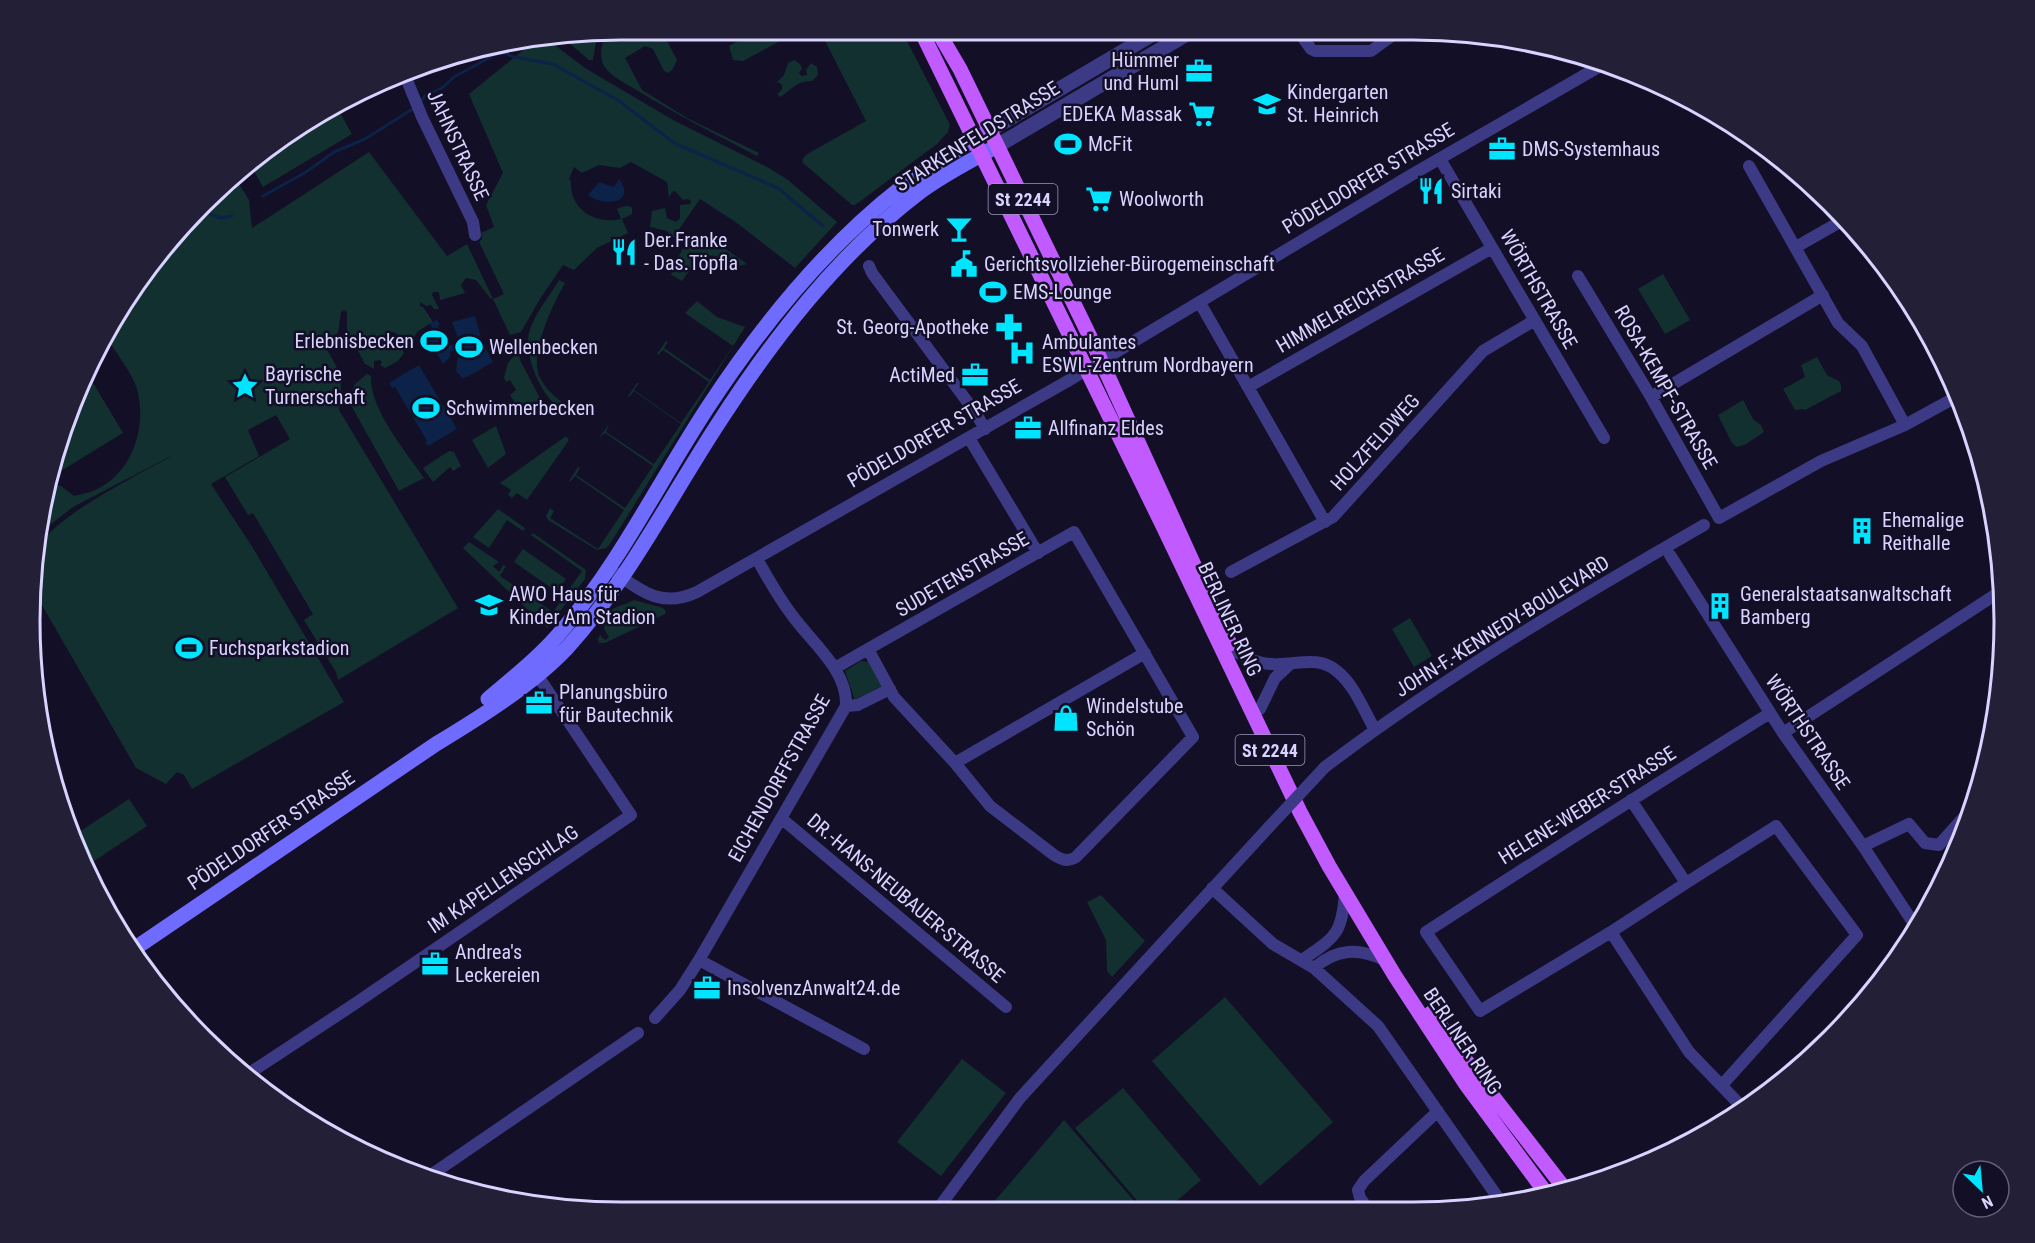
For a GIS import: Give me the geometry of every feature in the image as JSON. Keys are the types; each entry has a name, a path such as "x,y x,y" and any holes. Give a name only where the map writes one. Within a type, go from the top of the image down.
{"main road":[{"name":"BERLINER RING","path":"925,40 1300,812 1385,960 1465,1083 1542,1188"},
{"name":"BERLINER RING","path":"943,40 960,69 1102,361 1260,709 1325,838 1439,1025 1561,1184"},
{"name":"STARKENFELDSTRASSE","path":"608,568 710,403 798,288 845,238 902,187 990,130"},
{"name":"STARKENFELDSTRASSE","path":"622,577 725,413 801,309 861,243 922,191 997,146"},
{"path":"710,403 725,413"},
{"name":"PÖDELDORFER STRASSE","path":"532,670 608,568"},
{"name":"PÖDELDORFER STRASSE","path":"139,945 464,727 532,670 571,642 601,608 622,577"}],"street":[{"name":"STARKENFELDSTRASSE","path":"990,130 1143,40"},
{"name":"STARKENFELDSTRASSE","path":"997,146 1177,40"},
{"path":"1305,40 1315,51 1371,51 1387,40"},
{"name":"PÖDELDORFER STRASSE","path":"608,568 662,600 688,596 985,429 1595,69"},
{"name":"JAHNSTRASSE","path":"408,82 472,222 475,235"},
{"name":"WÖRTHSTRASSE","path":"1440,159 1604,438"},
{"path":"1749,166 1838,323 1862,346 1905,425 1950,400"},
{"path":"1796,247 1836,224"},
{"name":"HIMMELREICHSTRASSE","path":"1248,387 1492,248"},
{"path":"869,266 985,429"},
{"name":"ROSA-KEMPF-STRASSE","path":"1578,276 1651,397 1719,518 1821,461 1905,425"},
{"path":"1651,397 1822,295"},
{"path":"1200,303 1325,522"},
{"name":"HOLZFELDWEG","path":"1231,572 1325,522 1342,508 1483,351 1535,320"},
{"path":"969,438 1038,553"},
{"name":"JOHN-F.-KENNEDY-BOULEVARD","path":"942,1202 1020,1098 1325,767 1497,647 1704,525"},
{"name":"SUDETENSTRASSE","path":"835,668 1074,532 1145,653"},
{"name":"WÖRTHSTRASSE","path":"1670,555 1783,733 1863,846 1912,920"},
{"name":"EICHENDORFFSTRASSE","path":"655,1018 680,990 699,960 846,706 845,689 835,668 791,614 757,559"},
{"path":"1783,733 1993,596"},
{"path":"868,649 894,697 955,763 990,806 1060,859 1071,860 1077,857 1193,737 1145,653 955,763"},
{"path":"1233,650 1251,660 1269,664 1289,665 1303,661 1324,663 1337,671 1349,684 1375,730"},
{"path":"1260,709 1275,678 1289,665"},
{"name":"IM KAPELLENSCHLAG","path":"254,1070 631,815 532,670"},
{"path":"846,706 858,705 890,689"},
{"name":"HELENE-WEBER-STRASSE","path":"1611,932 1480,1011 1426,932 1770,713"},
{"path":"1631,800 1686,883"},
{"name":"DR.-HANS-NEUBAUER-STRASSE","path":"781,818 1006,1007"},
{"path":"1863,846 1909,824 1925,843 1939,844 1958,823"},
{"path":"1722,1085 1857,935 1776,826 1611,932 1689,1052 1739,1103"},
{"path":"1212,888 1273,945 1314,968 1378,1026 1497,1196"},
{"path":"1302,960 1330,940 1338,930 1343,915 1345,893"},
{"path":"1314,968 1326,958 1337,953 1357,952 1385,960"},
{"path":"699,960 864,1049"},
{"path":"435,1172 638,1033"},
{"path":"1363,1202 1358,1190 1364,1181 1438,1111"}],"green space":[{"path":"667,40 677,60 668,73 664,71 653,49 645,46 625,58 642,90 687,118 759,153 757,156 667,108 619,80 604,66 602,46 604,41"},
{"path":"740,40 782,40 743,61 733,60 729,46"},
{"path":"825,40 907,40 950,125 948,132 937,144 852,205 802,162 809,153 866,121"},
{"path":"596,41 593,60 589,60 569,43"},
{"path":"554,44 585,68 673,120 769,168 788,180 837,222 795,268 737,223 700,199 673,238 667,231 650,227 652,211 665,208 667,218 676,222 680,218 680,205 690,204 691,201 683,200 675,191 669,198 667,182 631,162 620,168 599,165 582,173 574,167 569,179 574,200 579,207 593,217 602,220 621,219 617,209 625,206 632,208 632,214 622,219 628,233 597,248 574,270 563,265 521,332 510,335 493,299 504,294 479,242 482,239 481,233 494,227 486,205 503,173 469,94 525,49"},
{"path":"794,60 801,65 802,69 799,72 801,76 807,75 806,70 811,63 817,67 818,75 812,81 799,84 780,97 777,94 782,90 782,85 778,82 774,85 784,75 788,63"},
{"path":"340,113 352,134 263,187 254,172 299,138"},
{"path":"369,152 447,256 467,244 493,299 476,280 466,278 461,285 465,293 440,300 439,292 433,292 432,295 439,309 420,302 420,306 433,322 418,331 411,341 393,332 390,333 388,344 402,349 404,353 398,361 385,368 380,365 382,362 380,360 374,361 374,369 365,364 347,330 347,312 344,310 341,312 338,333 322,342 333,360 341,381 339,410 458,608 338,680 336,672 304,620 313,614 253,513 248,515 225,477 290,439 276,415 248,430 259,456 211,484 253,548 344,702 192,789 184,775 177,772 166,784 136,768 41,604 45,546 47,537 51,532 83,507 175,454 73,507 49,526 57,485 74,496 94,490 110,481 120,471 135,445 140,416 136,386 111,344 138,299 185,238 239,184 249,200 252,228"},
{"path":"707,236 747,264 735,267 725,260 710,255 699,260 682,281 671,275 687,243 692,239"},
{"path":"1663,274 1690,320 1665,334 1638,289"},
{"path":"559,280 565,283 541,339 538,351 538,373 552,394 567,405 584,403 573,412 563,410 545,393 529,355 529,333 534,319"},
{"path":"697,301 717,317 745,327 610,544 606,548 597,550 548,520 546,516 550,508 554,511 550,518 598,549 624,510 575,476 569,481 578,467 580,468 576,475 625,508 653,466 605,433 599,438 609,424 606,432 654,464 681,424 634,391 628,396 639,383 634,390 681,423 709,382 663,350 657,354 666,341 668,342 664,348 710,380 733,346 685,313"},
{"path":"516,342 520,360 543,404 524,417 510,395 516,390 510,380 506,382 504,378 508,363 514,356 511,347 506,346"},
{"path":"1817,357 1827,375 1839,381 1841,391 1805,410 1795,410 1783,389 1805,377 1801,365"},
{"path":"367,374 371,376 372,389 382,415 424,478 399,491 348,400 355,384"},
{"path":"93,382 123,433 60,472 71,435"},
{"path":"1743,400 1753,419 1761,425 1764,432 1737,447 1732,443 1718,415"},
{"path":"496,426 506,454 488,468 472,440"},
{"path":"566,436 569,440 527,500 517,493 512,498 508,495 511,490 500,483"},
{"path":"449,451 454,452 461,466 453,471 450,467 433,482 423,468"},
{"path":"498,509 525,528 523,531 507,520 489,548 473,537"},
{"path":"533,533 586,570 585,579 547,628 463,548 469,542 499,562 493,566 498,571 503,565 506,566 500,576 553,612 582,571 531,535"},
{"path":"523,549 566,579 557,592 514,562"},
{"path":"634,600 663,608 666,611 665,614 605,643 599,643 600,635 605,640 609,637 604,629 611,611"},
{"path":"1410,618 1432,656 1414,667 1392,629"},
{"path":"861,661 869,662 883,686 855,700 845,671"},
{"path":"129,799 147,826 93,862 80,831"},
{"path":"1101,895 1145,941 1112,977 1107,971 1106,940 1087,902"},
{"path":"1225,997 1333,1122 1260,1186 1152,1061"},
{"path":"962,1059 1006,1093 941,1176 897,1142"},
{"path":"1123,1088 1201,1180 1175,1202 1138,1202 1075,1128"},
{"path":"1064,1120 1135,1202 994,1202"}],"water":[{"path":"619,179 624,187 624,193 617,201 603,201 588,195 599,182 614,187"},
{"name":"Wellenbecken","path":"475,316 482,341 493,362 462,378 456,371 458,355 456,351 450,351 450,357 443,364 432,347 422,343 426,337 423,333 427,330 431,336 434,336 435,333 430,324 437,319 440,325 438,326 449,345 455,346 459,341 452,322"},
{"name":"Schwimmerbecken","path":"419,365 457,429 428,446 395,387 392,388 389,383"}],"waterway":[{"path":"503,53 553,64 619,101 674,143 778,188 823,226"},
{"path":"421,101 426,95 442,88 454,77 494,55"},
{"path":"263,196 306,172 334,152 365,139 414,108"},
{"path":"209,214 221,218 232,216"}],"place":[{"name":"Hümmer und Huml","path":"1199,71"},
{"name":"Kindergarten St. Heinrich","path":"1267,104"},
{"name":"EDEKA Massak","path":"1202,114"},
{"name":"McFit","path":"1068,144"},
{"name":"DMS-Systemhaus","path":"1502,149"},
{"name":"Sirtaki","path":"1431,191"},
{"name":"Woolworth","path":"1099,199"},
{"name":"Tonwerk","path":"959,229"},
{"name":"Der.Franke - Das.Töpfla","path":"624,252"},
{"name":"Gerichtsvollzieher-Bürogemeinschaft","path":"964,264"},
{"name":"EMS-Lounge","path":"993,292"},
{"name":"St. Georg-Apotheke","path":"1009,327"},
{"name":"Erlebnisbecken","path":"434,341"},
{"name":"Wellenbecken","path":"469,347"},
{"name":"Ambulantes ESWL-Zentrum Nordbayern","path":"1022,353"},
{"name":"ActiMed","path":"975,375"},
{"name":"Bayrische Turnerschaft","path":"245,386"},
{"name":"Schwimmerbecken","path":"426,408"},
{"name":"Allfinanz Eldes","path":"1028,428"},
{"name":"Ehemalige Reithalle","path":"1862,531"},
{"name":"AWO Haus für Kinder Am Stadion","path":"489,605"},
{"name":"Generalstaatsanwaltschaft Bamberg","path":"1720,606"},
{"name":"Fuchsparkstadion","path":"189,648"},
{"name":"Planungsbüro für Bautechnik","path":"539,703"},
{"name":"Windelstube Schön","path":"1066,718"},
{"name":"Andrea's Leckereien","path":"435,964"},
{"name":"InsolvenzAnwalt24.de","path":"707,988"}]}
